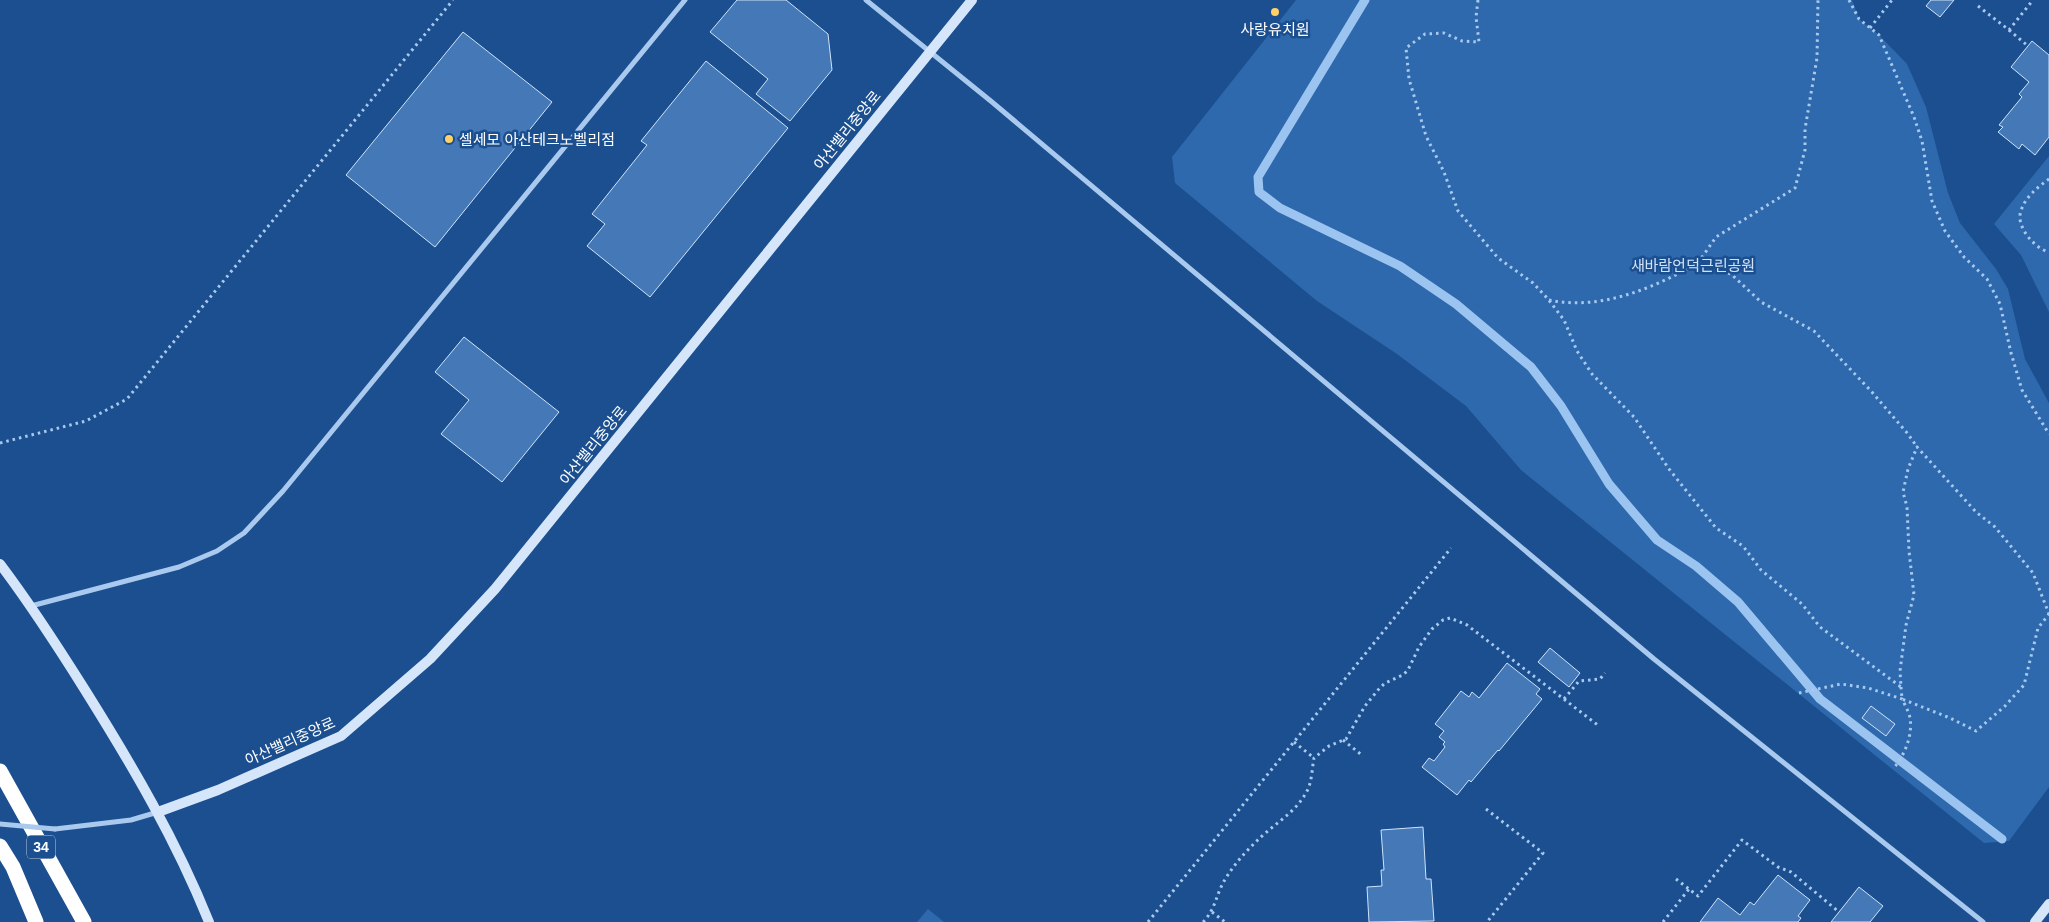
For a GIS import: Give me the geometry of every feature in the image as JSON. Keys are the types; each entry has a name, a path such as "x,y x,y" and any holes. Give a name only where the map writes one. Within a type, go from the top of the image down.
{"highway":[{"name":"34","path":"0,771 84,922"},
{"name":"34","path":"0,846 12,866 36,922"}],"street":[{"path":"31,606 179,567 217,551 244,533 283,491 685,0"},
{"path":"866,0 1654,659 1983,922"},
{"name":"아산밸리중앙로","path":"158,812 218,790 341,736 430,659 495,590 972,0"},
{"path":"0,564 31,606 131,762 158,812 209,922"},
{"path":"0,824 55,829 131,820 158,812"},
{"path":"2034,922 2049,904"}],"path":[{"path":"0,444 86,421 127,399 453,0"},
{"path":"1478,0 1476,17 1479,42 1462,41 1444,33 1425,34 1406,48 1409,79 1426,136 1444,172 1458,212 1498,258 1533,284 1548,300 1564,320 1577,351 1592,374 1634,417 1669,470 1716,528 1743,546 1761,570 1802,604 1820,626 1901,687"},
{"path":"1548,300 1569,304 1619,298 1667,280 1698,263 1716,237 1795,188 1805,150 1805,130 1817,58 1818,0"},
{"path":"1849,0 1859,19 1879,36 1914,117 1922,141 1932,201 1945,231 1964,257 1987,279 2000,304 2022,390 2049,434"},
{"path":"1870,28 1892,0"},
{"path":"2008,30 2033,0"},
{"path":"1978,6 2028,46"},
{"path":"2049,178 2032,194 2020,212 2021,222 2028,238 2043,251 2049,252"},
{"path":"1698,263 1731,274 1761,302 1814,331 1871,391 1917,447 1976,512 1995,527 2033,573 2049,614 2038,628 2024,685 2006,706 1976,731 1950,718 1868,688 1841,684 1799,693"},
{"path":"1893,769 1905,751 1910,718 1902,699 1900,671 1906,625 1914,595 1909,551 1908,507 1903,492 1908,468 1917,447"},
{"path":"1148,922 1450,548"},
{"path":"1203,922 1212,912 1225,879 1261,837 1294,810 1308,790 1314,758 1329,746 1342,740 1352,731 1364,706 1385,683 1408,670 1419,647 1432,629 1443,620 1450,618 1467,625 1599,726"},
{"path":"1564,699 1579,681 1600,679 1605,673"},
{"path":"1342,740 1363,756"},
{"path":"1294,742 1314,758"},
{"path":"1486,809 1543,853 1487,922"},
{"path":"1676,879 1698,896 1742,840 1778,867 1791,872 1839,912"},
{"path":"1663,922 1689,890"},
{"path":"1212,912 1225,922"}],"green space":[{"name":"새바람언덕근린공원","path":"1296,0 1852,0 1859,19 1879,35 1907,64 1926,107 1948,193 1960,223 1996,269 2008,289 2025,359 2049,403 2049,787 2009,841 1984,843 1521,470 1466,406 1397,354 1317,301 1175,183 1172,157"},
{"path":"2049,156 2049,312 2021,255 1994,224"},
{"path":"928,909 944,922 917,922"}],"building":[{"path":"737,0 786,0 828,34 832,70 790,121 756,94 768,79 710,32"},
{"path":"1931,0 1954,0 1940,17 1926,6"},
{"name":"셀세모 아산테크노벨리점","path":"463,32 552,102 435,247 346,175"},
{"path":"2032,41 2049,55 2049,137 2035,155 2022,144 2019,149 1998,132 2003,127 1999,125 2022,97 2019,94 2029,82 2011,67"},
{"path":"706,61 788,128 650,297 587,246 605,224 592,214 647,145 641,141"},
{"path":"464,337 559,412 502,482 441,434 469,400 435,372"},
{"path":"1550,648 1580,673 1569,687 1538,662"},
{"path":"1507,663 1540,689 1536,694 1542,699 1499,751 1471,782 1469,780 1457,795 1422,767 1429,758 1434,761 1445,747 1443,744 1445,742 1439,737 1444,731 1435,724 1461,691 1469,697 1472,692 1479,698"},
{"path":"1871,706 1895,724 1886,736 1862,718"},
{"path":"1423,827 1426,879 1431,879 1434,921 1369,922 1367,887 1382,886 1381,870 1384,870 1381,830"},
{"path":"1778,875 1810,900 1798,916 1801,918 1798,922 1700,922 1718,898 1740,915 1750,902 1754,905"},
{"path":"1859,887 1883,906 1870,922 1831,922"}],"waterway":[{"path":"1365,0 1258,177 1259,192 1280,208 1400,266 1456,304 1531,367 1561,406 1609,484 1657,540 1696,566 1738,602 1820,699 2002,839"}],"place":[{"name":"사랑유치원","path":"1275,12"},
{"name":"셀세모 아산테크노벨리점","path":"449,139"}]}
